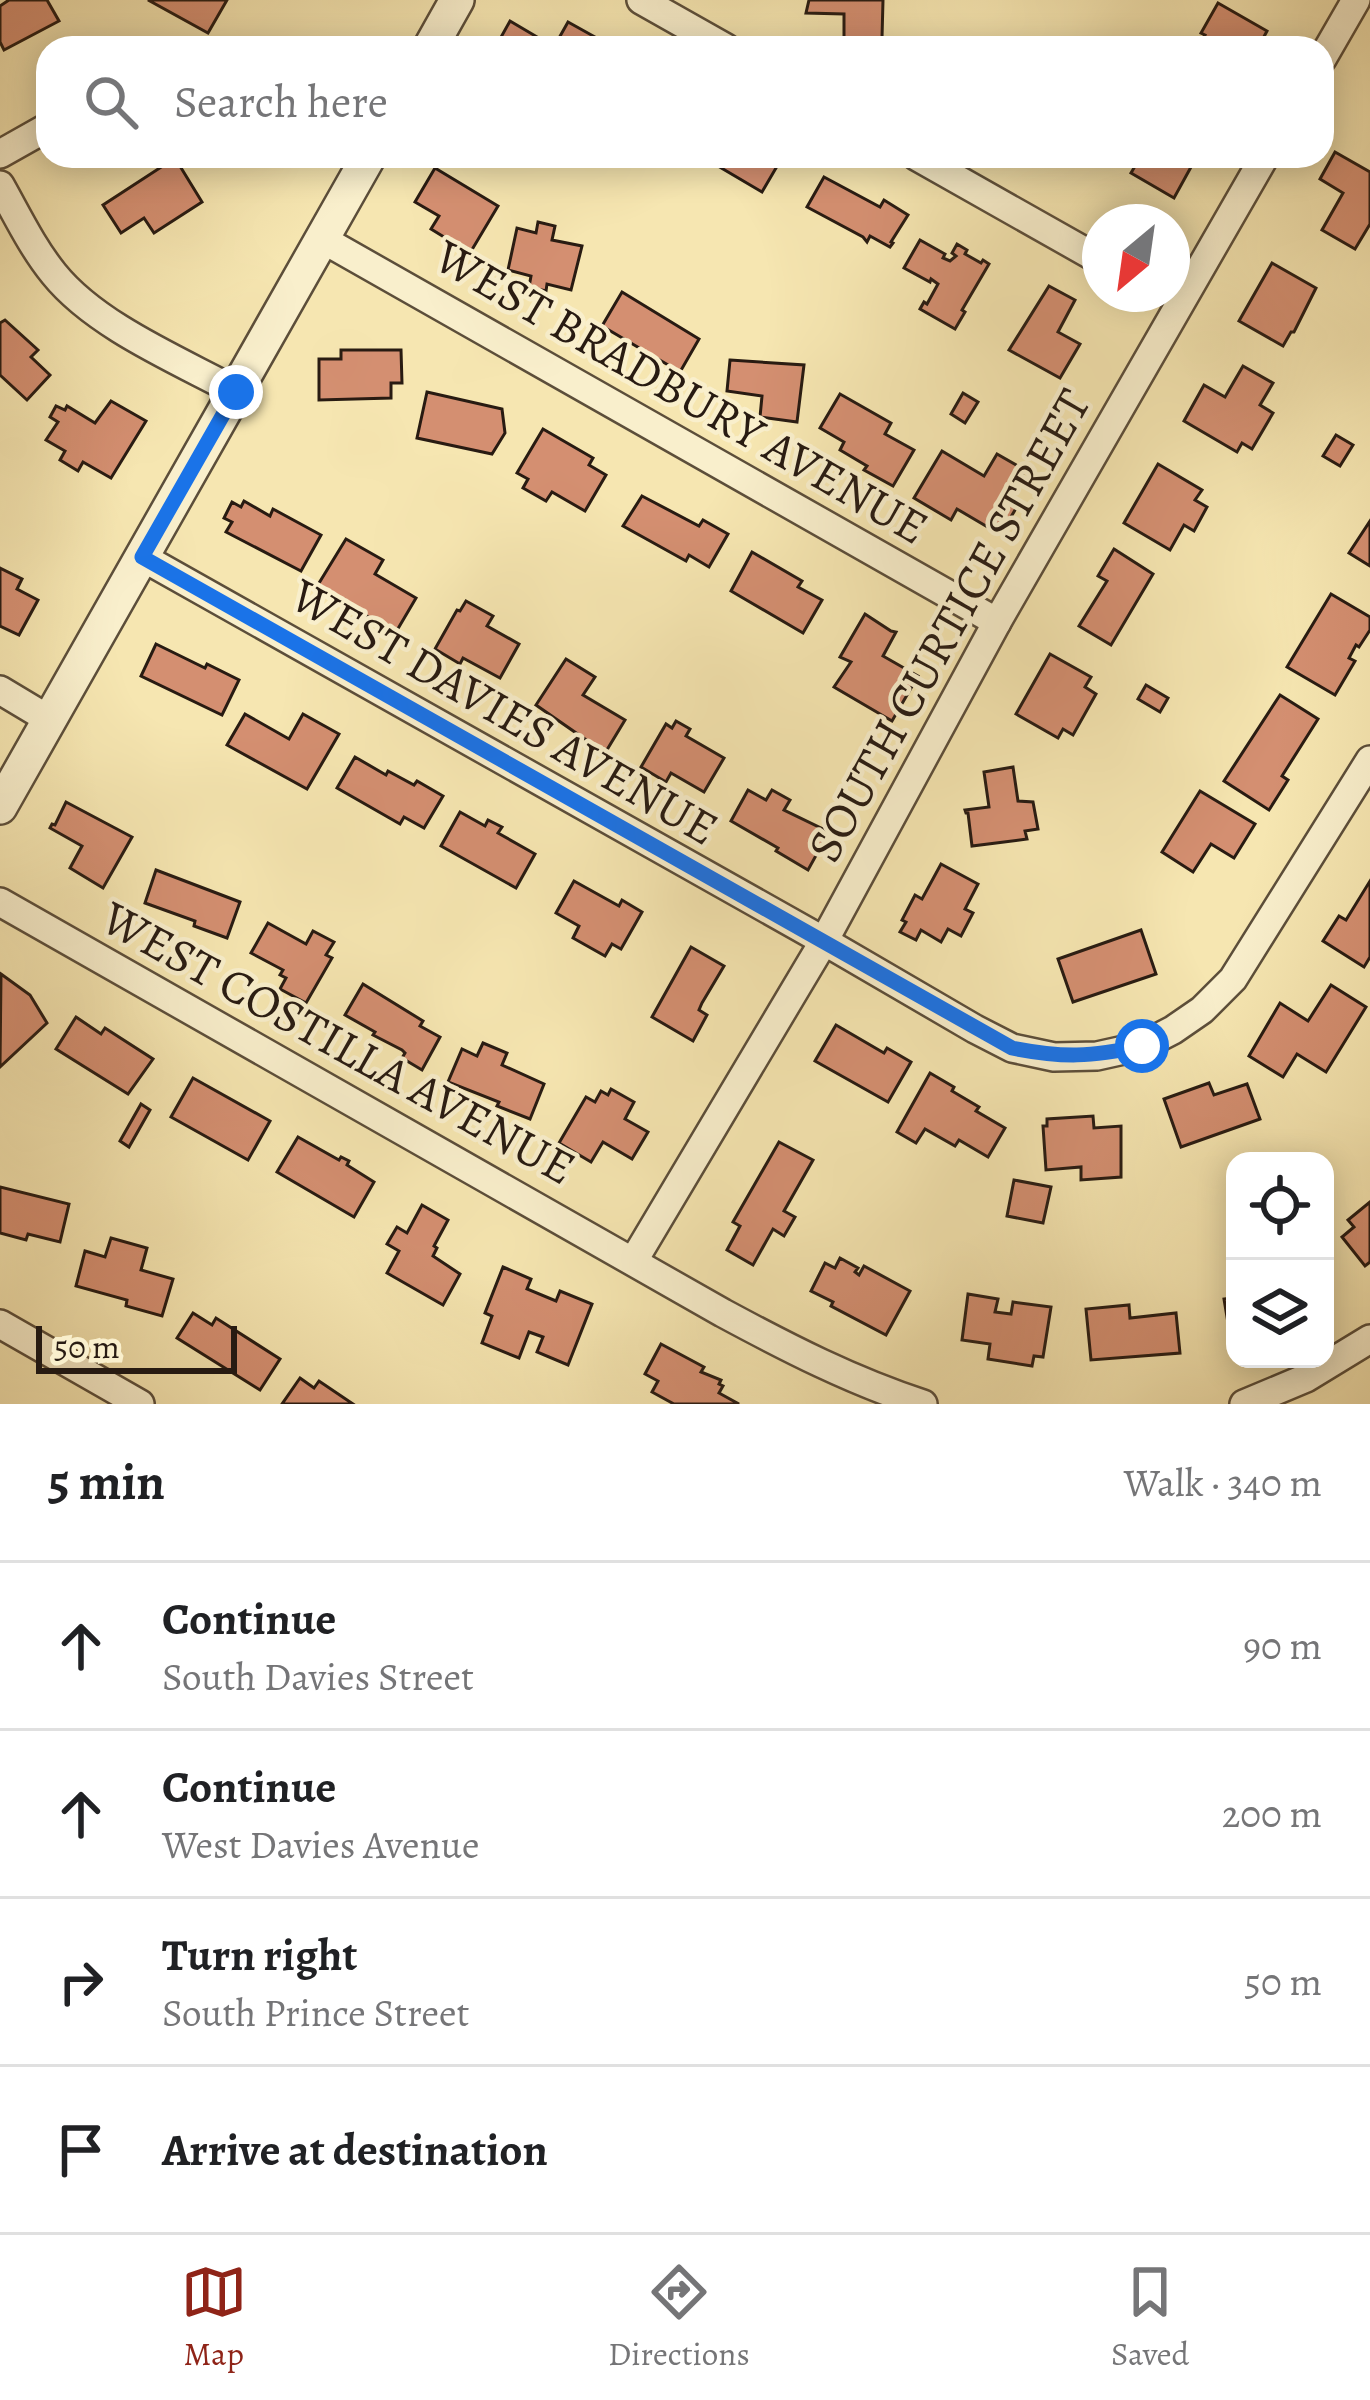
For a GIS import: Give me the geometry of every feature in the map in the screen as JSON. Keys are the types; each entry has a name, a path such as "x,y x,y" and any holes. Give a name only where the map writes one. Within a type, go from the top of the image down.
{"street":[{"path":"437,36 457,0"},
{"path":"641,0 705,36"},
{"path":"1334,38 1356,0"},
{"path":"0,154 36,134"},
{"path":"0,807 362,168"},
{"path":"937,168 1082,250"},
{"name":"SOUTH CURTICE STREET","path":"1190,268 1257,168"},
{"path":"0,185 57,278 119,327 236,392"},
{"name":"WEST BRADBURY AVENUE","path":"322,239 997,622"},
{"name":"SOUTH CURTICE STREET","path":"634,1260 824,940 1163,312"},
{"name":"WEST DAVIES AVENUE","path":"142,557 974,1029 1012,1048 1054,1057 1097,1056 1142,1046 1202,1010 1233,979 1370,760"},
{"path":"0,690 50,720"},
{"name":"WEST COSTILLA AVENUE","path":"0,902 723,1312 821,1365 923,1404"},
{"path":"0,1324 140,1404"},
{"path":"1244,1404 1306,1378 1370,1340"}],"building":[{"path":"9,0 47,0 59,21 4,50 0,6"},
{"path":"148,0 227,0 208,33"},
{"path":"809,0 883,0 882,36 844,36 844,14 806,13"},
{"path":"1218,3 1267,31 1264,36 1201,33"},
{"path":"510,21 535,36 502,36"},
{"path":"568,22 593,36 560,36"},
{"path":"1334,154 1370,172 1370,224 1355,249 1322,230 1343,193 1320,179 1326,168 1334,168"},
{"path":"160,168 181,168 202,202 154,233 144,218 121,233 103,205"},
{"path":"435,168 498,206 470,253 431,229 439,216 415,202"},
{"path":"721,168 776,168 762,192"},
{"path":"1134,168 1190,168 1174,198 1131,173"},
{"path":"824,177 880,207 884,200 908,215 890,247 870,236 867,242 807,207"},
{"path":"538,222 555,226 552,240 582,246 571,290 547,284 546,291 529,287 531,276 508,270 517,228 536,233"},
{"path":"920,240 950,261 956,256 952,253 957,244 967,250 965,254 989,264 955,329 920,309 938,284 904,268"},
{"path":"1272,263 1316,288 1283,346 1239,321"},
{"path":"1049,286 1075,300 1058,332 1080,344 1060,378 1009,350"},
{"path":"622,292 699,339 680,372 602,326"},
{"path":"5,320 38,350 31,357 50,375 27,400 0,375 0,323"},
{"path":"341,350 401,350 402,383 391,383 391,398 319,400 319,359 341,359"},
{"path":"730,360 804,365 797,422 760,417 762,396 727,391"},
{"path":"1243,366 1273,383 1260,405 1273,413 1252,449 1242,443 1237,452 1184,421 1204,385 1225,397"},
{"path":"427,392 502,409 505,433 492,454 417,438"},
{"path":"963,393 978,402 965,423 951,414"},
{"path":"840,394 891,423 885,434 914,450 893,486 864,470 867,466 840,450 844,442 820,428"},
{"path":"111,401 146,421 111,478 83,462 78,471 60,460 65,451 46,440 58,422 50,417 56,406 65,410 67,406 95,423"},
{"path":"543,429 593,458 589,465 606,475 585,511 552,492 546,501 523,488 528,479 517,473"},
{"path":"1336,435 1353,445 1340,466 1323,456"},
{"path":"942,451 984,476 997,454 1025,470 1008,499 1018,505 1002,532 957,509 951,520 914,498"},
{"path":"1158,464 1202,490 1195,500 1207,507 1194,531 1184,525 1170,550 1124,523"},
{"path":"642,496 699,526 703,520 728,534 709,567 689,555 686,561 623,526"},
{"path":"244,501 270,516 273,509 321,535 301,571 226,532 232,522 224,518 232,502 241,507"},
{"path":"1370,521 1370,566 1349,553"},
{"path":"346,539 383,560 375,574 416,598 396,632 316,588"},
{"path":"1114,549 1153,574 1111,645 1079,626 1107,581 1098,576"},
{"path":"752,552 802,581 798,587 822,600 803,633 731,591"},
{"path":"0,568 22,579 17,589 38,600 19,635 0,626"},
{"path":"1331,594 1370,617 1370,630 1349,658 1355,661 1335,695 1287,667"},
{"path":"466,601 493,616 487,626 519,644 500,678 435,649"},
{"path":"865,614 896,632 883,656 918,676 892,721 834,687 851,662 840,657"},
{"path":"156,644 239,680 222,715 141,676"},
{"path":"1050,654 1091,677 1085,687 1096,694 1073,735 1063,729 1058,738 1016,714"},
{"path":"566,659 595,677 583,695 625,720 605,753 536,705"},
{"path":"1146,685 1168,698 1160,712 1138,699"},
{"path":"1280,695 1318,719 1282,776 1288,780 1269,810 1224,781"},
{"path":"245,714 289,739 303,714 339,734 307,789 227,745"},
{"path":"676,721 690,729 686,736 724,758 704,792 671,773 666,782 641,767 666,724 672,728"},
{"path":"355,757 386,775 388,771 414,785 417,781 443,796 424,828 404,817 400,824 337,788"},
{"path":"1013,767 1018,801 1033,802 1038,829 1025,831 1027,839 972,846 965,810 989,807 984,772"},
{"path":"748,790 766,800 772,790 790,800 784,810 829,832 808,870 731,821"},
{"path":"1200,791 1255,824 1234,858 1211,844 1193,872 1162,852"},
{"path":"66,802 132,837 103,888 70,868 82,846 50,828"},
{"path":"460,812 485,826 488,820 502,827 498,833 535,854 516,888 441,846"},
{"path":"941,864 978,884 965,909 973,913 961,936 948,929 941,942 921,930 916,940 900,932 906,922 902,920 915,895 922,899"},
{"path":"156,870 240,902 227,938 145,903"},
{"path":"574,881 619,906 622,900 642,912 621,949 612,944 605,956 573,938 579,926 556,913"},
{"path":"1370,881 1370,957 1364,967 1323,941 1339,916 1346,920"},
{"path":"268,923 306,944 313,931 334,942 326,955 332,958 306,1003 280,989 286,978 280,975 283,970 251,953"},
{"path":"1141,930 1156,974 1073,1002 1058,959"},
{"path":"691,947 724,966 699,1010 707,1015 693,1041 652,1017"},
{"path":"1,974 30,995 47,1023 0,1067"},
{"path":"363,984 440,1037 422,1070 402,1058 402,1050 345,1015"},
{"path":"1331,985 1366,1007 1326,1072 1297,1054 1283,1077 1249,1056 1280,1003 1308,1021"},
{"path":"76,1017 101,1034 105,1028 153,1059 128,1094 56,1049"},
{"path":"836,1025 884,1053 887,1048 911,1062 888,1102 815,1061"},
{"path":"483,1043 507,1053 502,1065 544,1084 530,1119 448,1082 462,1049 477,1056"},
{"path":"930,1073 1005,1128 988,1157 959,1140 955,1146 925,1129 916,1143 897,1132"},
{"path":"193,1078 270,1121 248,1160 171,1117"},
{"path":"1209,1083 1214,1095 1247,1084 1260,1119 1181,1147 1164,1099"},
{"path":"611,1089 634,1102 625,1119 648,1132 632,1159 603,1142 591,1162 559,1143 586,1097 595,1102 601,1091 608,1095"},
{"path":"141,1104 150,1110 129,1147 120,1141"},
{"path":"1093,1116 1094,1128 1121,1126 1121,1177 1081,1180 1081,1167 1046,1170 1043,1126 1047,1119"},
{"path":"298,1137 349,1161 347,1165 374,1182 354,1217 277,1172"},
{"path":"779,1142 813,1160 784,1211 795,1217 784,1236 773,1229 753,1265 727,1250 740,1226 733,1222"},
{"path":"1014,1180 1051,1187 1043,1223 1007,1216"},
{"path":"0,1187 69,1204 60,1242 0,1233"},
{"path":"1370,1202 1370,1262 1365,1266 1342,1237 1354,1227 1348,1220"},
{"path":"422,1205 448,1220 433,1256 460,1274 443,1305 387,1273 399,1251 387,1244 397,1227 407,1233"},
{"path":"111,1238 147,1248 141,1270 173,1279 162,1316 76,1286 85,1251 105,1257"},
{"path":"840,1258 858,1268 859,1275 864,1266 910,1291 886,1335 811,1291 825,1263 835,1268"},
{"path":"503,1267 531,1279 527,1289 556,1301 560,1291 592,1304 568,1365 537,1352 543,1337 529,1332 519,1358 482,1343 492,1316 485,1313"},
{"path":"968,1294 998,1299 995,1312 1011,1314 1013,1302 1051,1307 1043,1357 1034,1356 1032,1366 988,1359 990,1344 962,1340"},
{"path":"1129,1305 1130,1318 1176,1313 1180,1353 1091,1360 1086,1309"},
{"path":"193,1313 212,1325 216,1318 280,1359 260,1390 177,1338"},
{"path":"661,1344 721,1380 719,1393 739,1404 674,1404 652,1392 658,1381 645,1374"},
{"path":"300,1378 314,1388 319,1381 353,1404 282,1404"}],"route":[{"path":"236,392 142,557 1012,1048 1054,1057 1097,1056 1142,1046"}]}
